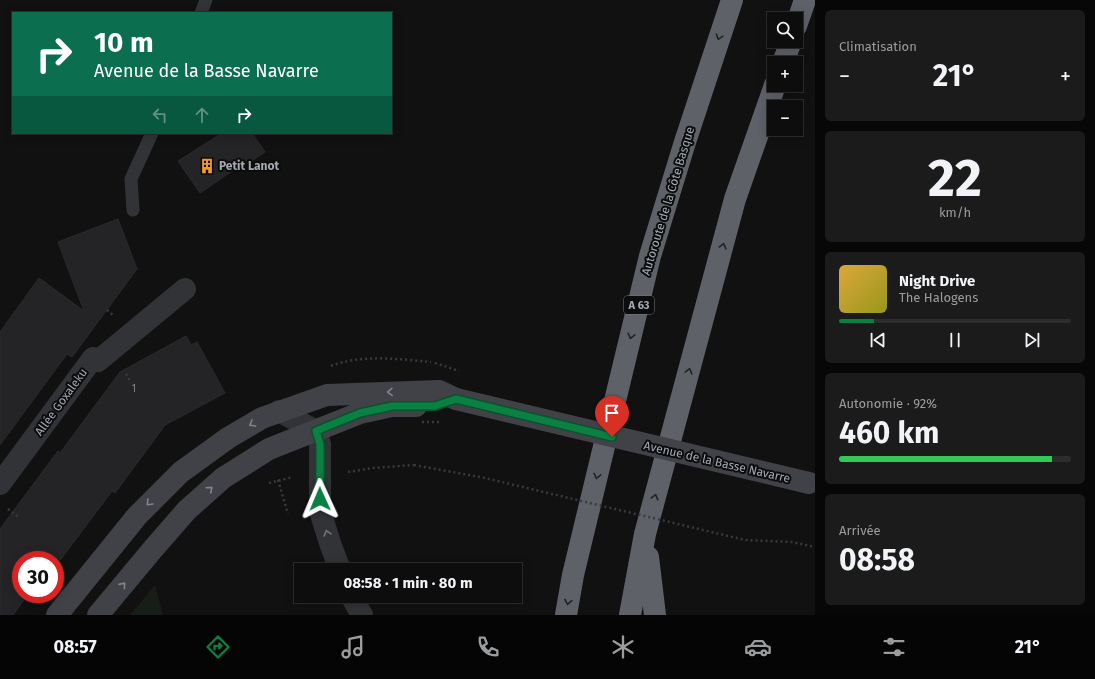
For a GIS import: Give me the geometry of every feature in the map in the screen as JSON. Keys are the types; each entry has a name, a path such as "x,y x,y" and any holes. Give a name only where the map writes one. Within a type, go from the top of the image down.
{"highway":[{"name":"Autoroute de la Côte Basque","path":"566,615 573,575 650,256 685,142 732,0"},
{"path":"801,12 805,0"},
{"path":"630,615 645,534 735,199 773,92"},
{"path":"645,534 655,615"}],"street":[{"name":"Allée Goxaleku","path":"0,484 93,358 98,361 185,289"},
{"name":"Avenue de la Basse Navarre","path":"98,615 182,515 223,478 269,449 360,413 427,398 439,391 456,399 815,485"},
{"name":"Avenue de la Basse Navarre","path":"57,615 137,516 181,472 228,438 262,418 327,395 427,398"},
{"path":"279,412 316,431 320,444 320,511 337,563"},
{"path":"355,603 362,615"}],"lane":[{"path":"201,12 206,0"},
{"path":"133,210 131,179 152,134"}],"path":[{"path":"265,483 320,474 414,465 485,478 746,540 792,542 815,547"},
{"path":"278,480 288,514"}],"shaded area":[{"path":"155,585 163,615 130,615"}],"building":[{"name":"Petit Lanot","path":"220,134 253,134 265,152 236,171 235,169 200,193 178,161"},
{"path":"118,219 137,269 72,357 67,354 0,445 0,332 39,278 84,311 58,242"},
{"path":"186,336 191,345 197,342 225,393 165,425 115,493 112,491 64,555 64,551 12,551 12,603 22,603 13,615 0,615 0,529 58,451 60,453 120,372"}],"place":[{"name":"Petit Lanot","path":"207,166"}],"route":[{"path":"320,499 320,444 316,431 360,413 392,406 435,406 456,399 612,437"}]}
